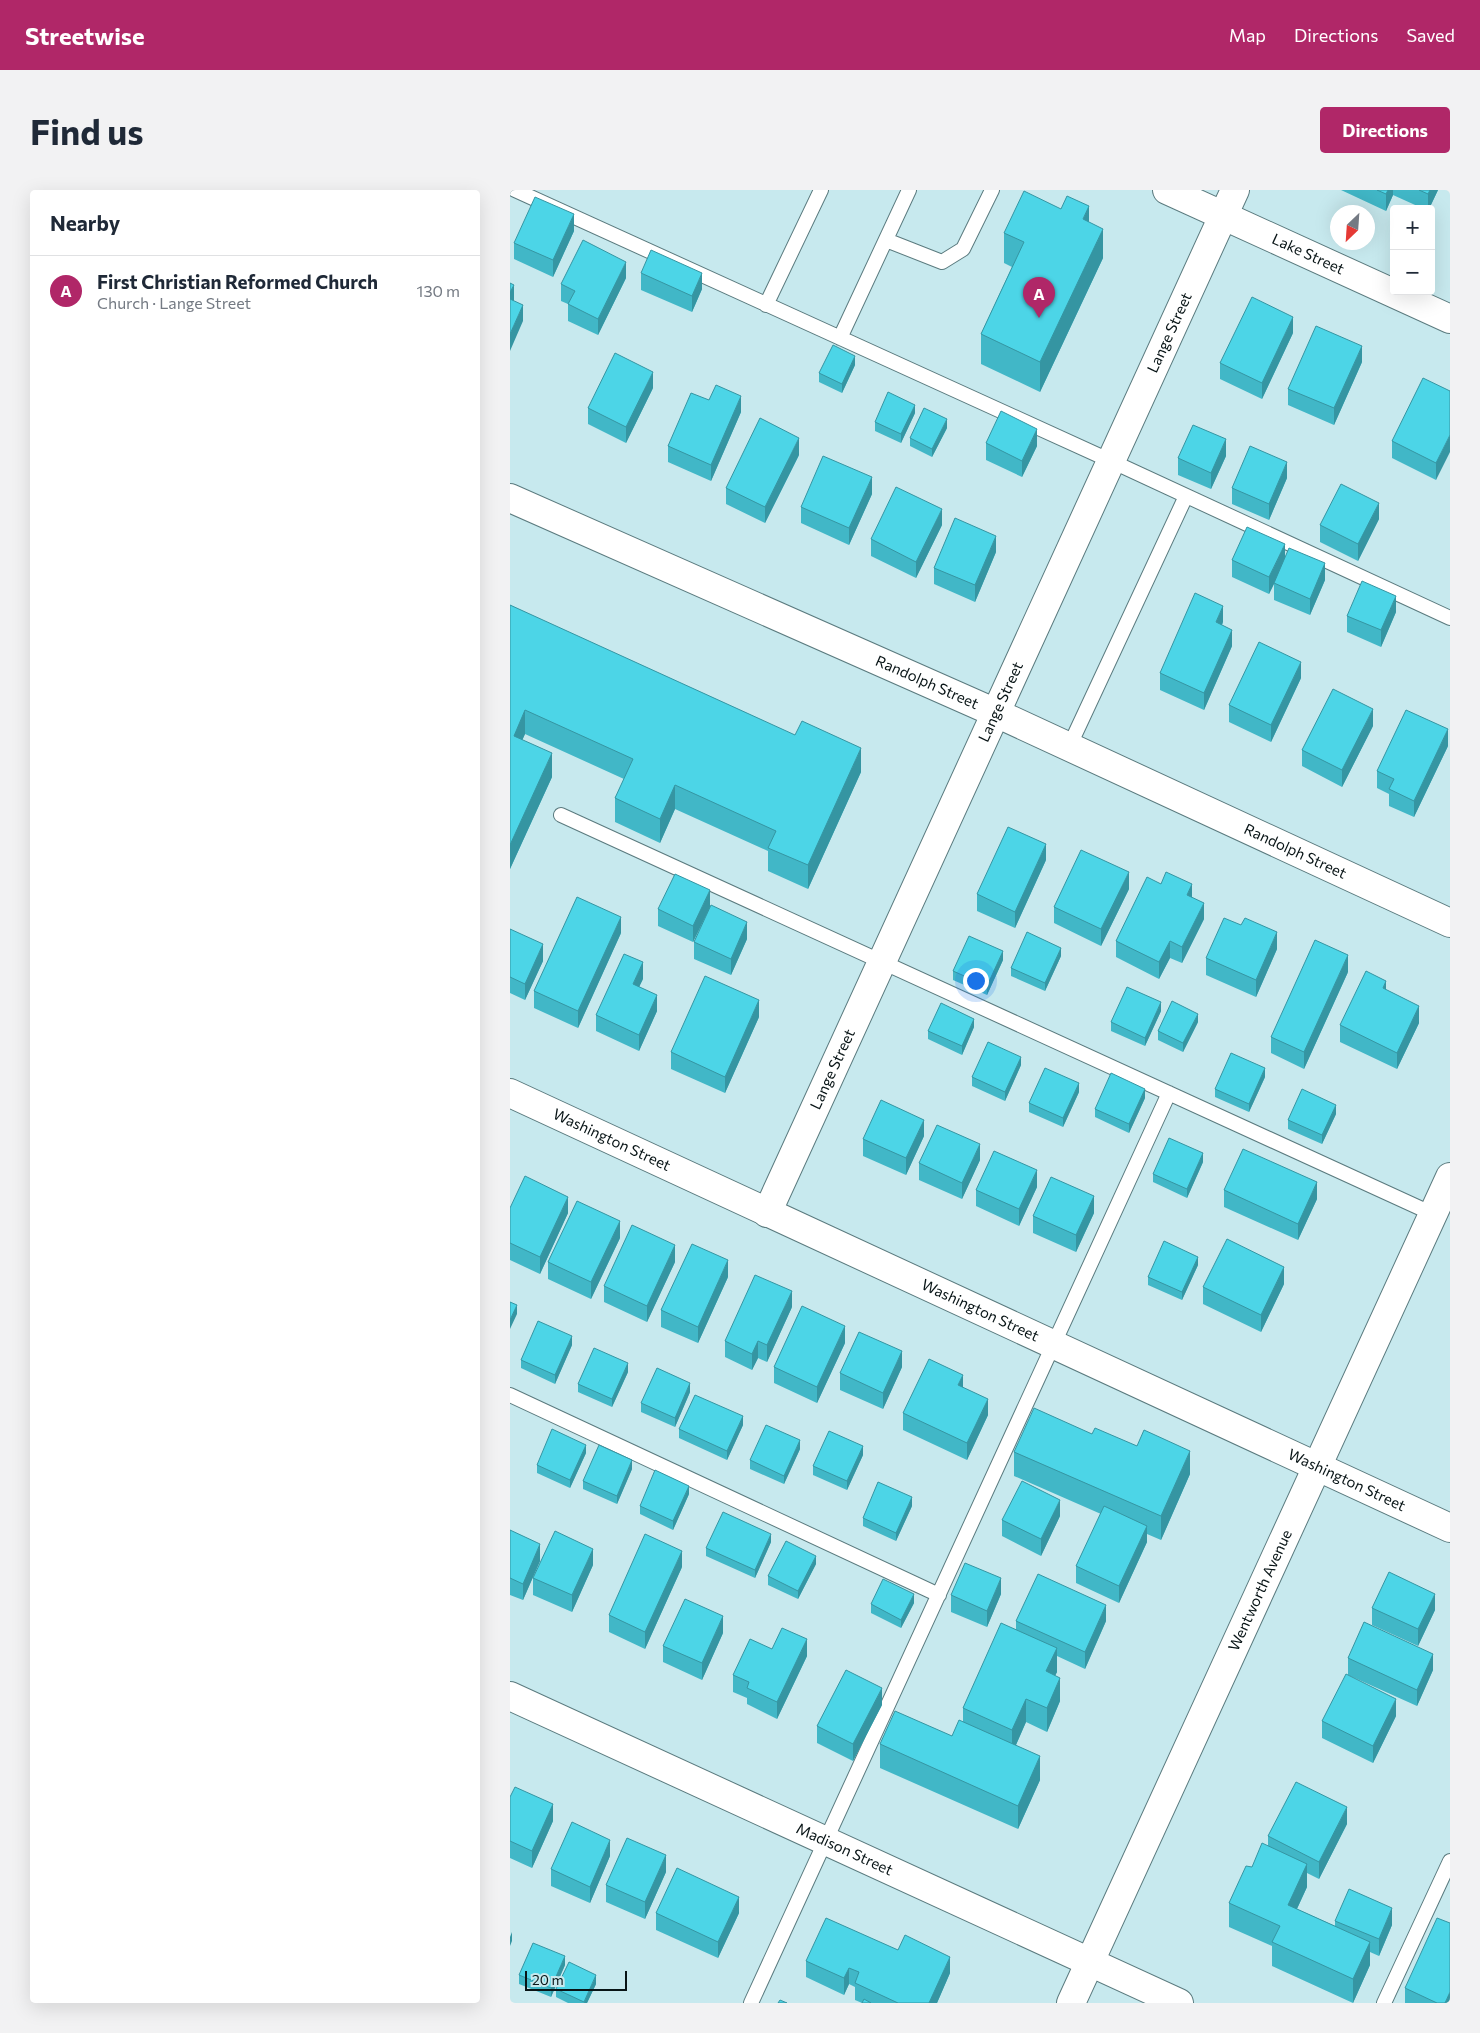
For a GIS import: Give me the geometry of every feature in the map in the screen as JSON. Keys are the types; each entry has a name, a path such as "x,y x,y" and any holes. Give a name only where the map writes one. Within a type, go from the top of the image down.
{"street":[{"name":"Lake Street","path":"1167,190 1450,319"},
{"name":"Lange Street","path":"767,1213 1235,190"},
{"name":"Randolph Street","path":"510,498 996,712 1450,923"},
{"name":"Washington Street","path":"510,1093 1316,1468 1450,1528"},
{"name":"Wentworth Avenue","path":"1071,2003 1450,1177"},
{"name":"Madison Street","path":"510,1696 1179,2003"}],"lane":[{"path":"515,190 1111,461 1450,618"},
{"path":"766,305 820,190"},
{"path":"840,338 909,190"},
{"path":"886,240 942,262 963,249 992,190"},
{"path":"1069,747 1186,496"},
{"path":"561,815 1433,1214"},
{"path":"751,2003 1169,1094"},
{"path":"510,1395 939,1595"},
{"path":"1384,2003 1450,1861"}],"building":[{"path":"1377,190 1388,190 1386,194"},
{"path":"1419,190 1430,190 1428,194"},
{"path":"1024,191 1061,209 1067,196 1089,206 1083,219 1103,229 1040,362 981,334 1024,242 1004,233"},
{"path":"535,197 574,214 553,260 514,243"},
{"path":"583,240 626,262 598,319 568,304 575,291 561,284"},
{"path":"651,250 702,273 692,296 641,273"},
{"path":"510,283 514,285 510,292"},
{"path":"1252,297 1293,317 1262,383 1220,363"},
{"path":"510,299 523,305 510,334"},
{"path":"1316,326 1362,346 1334,408 1288,389"},
{"path":"833,345 855,356 842,384 819,373"},
{"path":"615,353 653,372 626,427 588,408"},
{"path":"1423,378 1450,391 1450,435 1436,463 1392,441"},
{"path":"716,385 741,396 711,465 668,446 691,393 709,400"},
{"path":"888,392 915,405 901,434 875,422"},
{"path":"924,408 947,419 932,449 910,438"},
{"path":"1001,411 1037,429 1022,461 986,443"},
{"path":"760,418 799,438 765,507 726,488"},
{"path":"1193,425 1226,439 1211,473 1178,458"},
{"path":"1250,446 1287,462 1269,504 1232,488"},
{"path":"823,456 872,477 849,528 801,507"},
{"path":"1341,484 1379,503 1358,544 1320,525"},
{"path":"896,487 942,509 916,562 871,539"},
{"path":"955,518 996,536 975,585 934,568"},
{"path":"1247,527 1285,544 1269,577 1232,560"},
{"path":"1289,548 1325,563 1310,599 1274,583"},
{"path":"1362,581 1396,596 1381,630 1347,616"},
{"path":"1195,593 1223,606 1216,622 1232,630 1204,693 1160,673"},
{"path":"510,605 795,735 802,721 861,748 808,865 768,848 776,831 675,785 660,819 615,798 633,759 525,710 514,736 552,753 510,845"},
{"path":"1259,642 1301,662 1271,725 1229,705"},
{"path":"1333,689 1373,709 1342,770 1302,750"},
{"path":"1406,710 1448,729 1414,801 1389,789 1394,779 1377,771"},
{"path":"1008,827 1046,844 1015,912 977,894"},
{"path":"1081,850 1129,872 1101,929 1054,907"},
{"path":"1166,872 1192,884 1187,895 1204,903 1182,947 1170,941 1159,962 1116,941 1147,877 1161,884"},
{"path":"675,874 710,890 693,926 658,909"},
{"path":"577,897 621,917 578,1011 534,991"},
{"path":"711,905 747,922 731,959 694,942"},
{"path":"1224,918 1241,925 1245,918 1277,932 1256,980 1206,958"},
{"path":"510,929 543,944 525,984 510,977"},
{"path":"1027,932 1061,948 1045,983 1011,968"},
{"path":"969,936 1003,951 987,986 953,971"},
{"path":"1315,940 1348,955 1304,1052 1271,1037"},
{"path":"624,954 643,962 633,984 657,995 639,1035 596,1015"},
{"path":"1366,971 1386,981 1383,988 1419,1006 1397,1053 1340,1025"},
{"path":"705,976 759,1000 725,1077 671,1052"},
{"path":"1127,987 1161,1002 1145,1038 1111,1022"},
{"path":"1172,1001 1198,1014 1183,1043 1158,1031"},
{"path":"941,1003 974,1019 962,1046 928,1031"},
{"path":"988,1042 1021,1057 1005,1092 972,1077"},
{"path":"1231,1053 1265,1068 1249,1104 1215,1089"},
{"path":"1045,1068 1079,1083 1063,1118 1029,1103"},
{"path":"1111,1073 1145,1089 1129,1124 1095,1109"},
{"path":"1302,1089 1336,1105 1322,1135 1288,1120"},
{"path":"881,1100 924,1120 906,1158 863,1139"},
{"path":"937,1125 980,1144 962,1183 919,1163"},
{"path":"1169,1138 1203,1153 1187,1189 1153,1174"},
{"path":"1243,1149 1317,1182 1298,1224 1224,1190"},
{"path":"994,1151 1037,1170 1019,1209 976,1190"},
{"path":"525,1176 568,1197 540,1257 510,1243 510,1208"},
{"path":"1051,1177 1094,1196 1076,1235 1033,1216"},
{"path":"577,1201 620,1221 591,1282 548,1262"},
{"path":"632,1225 675,1245 647,1306 604,1286"},
{"path":"1227,1239 1284,1267 1261,1315 1203,1287"},
{"path":"1164,1241 1198,1257 1182,1292 1148,1277"},
{"path":"692,1244 728,1260 698,1327 661,1310"},
{"path":"755,1275 792,1291 767,1345 758,1341 752,1354 725,1341"},
{"path":"510,1302 517,1305 510,1320"},
{"path":"802,1306 845,1326 817,1387 774,1367"},
{"path":"538,1321 572,1336 555,1375 521,1360"},
{"path":"859,1332 902,1351 883,1393 840,1373"},
{"path":"594,1348 628,1363 612,1399 578,1384"},
{"path":"929,1359 963,1375 958,1385 988,1399 967,1443 903,1413"},
{"path":"657,1368 690,1383 675,1418 641,1403"},
{"path":"695,1395 743,1416 727,1451 679,1429"},
{"path":"1034,1408 1092,1434 1095,1428 1137,1446 1144,1430 1190,1451 1161,1516 1014,1452"},
{"path":"766,1425 800,1440 784,1476 750,1460"},
{"path":"552,1429 586,1445 570,1480 537,1465"},
{"path":"829,1431 863,1446 847,1481 813,1466"},
{"path":"599,1445 632,1460 617,1496 583,1481"},
{"path":"655,1470 689,1486 673,1521 640,1506"},
{"path":"1022,1481 1060,1500 1041,1539 1002,1520"},
{"path":"878,1482 912,1497 896,1533 863,1518"},
{"path":"1104,1506 1147,1526 1119,1586 1076,1566"},
{"path":"723,1512 771,1534 755,1570 706,1548"},
{"path":"510,1530 540,1544 523,1584 510,1578"},
{"path":"555,1531 593,1549 572,1595 533,1578"},
{"path":"645,1534 682,1551 645,1632 609,1615"},
{"path":"786,1541 816,1556 798,1591 768,1576"},
{"path":"965,1563 1001,1578 987,1611 951,1595"},
{"path":"1389,1572 1435,1594 1418,1629 1372,1608"},
{"path":"1038,1574 1106,1605 1085,1652 1016,1621"},
{"path":"883,1579 914,1594 901,1620 871,1604"},
{"path":"685,1599 723,1616 702,1663 663,1646"},
{"path":"1364,1622 1433,1654 1417,1690 1348,1658"},
{"path":"1001,1623 1057,1648 1046,1671 1060,1678 1047,1708 1026,1699 1012,1730 963,1708"},
{"path":"782,1628 807,1639 777,1702 747,1688 749,1682 733,1675 750,1639 772,1649"},
{"path":"846,1670 882,1688 853,1744 817,1726"},
{"path":"1346,1674 1396,1699 1373,1746 1322,1721"},
{"path":"895,1711 952,1736 959,1720 1040,1756 1018,1806 880,1744"},
{"path":"1296,1782 1347,1807 1319,1862 1268,1836"},
{"path":"515,1787 553,1804 532,1851 510,1841 510,1797"},
{"path":"572,1822 610,1840 590,1887 551,1869"},
{"path":"627,1838 666,1855 645,1902 606,1885"},
{"path":"1262,1843 1307,1864 1288,1905 1370,1942 1353,1979 1272,1942 1280,1926 1229,1903 1246,1866 1252,1867"},
{"path":"677,1868 739,1897 718,1942 656,1913"},
{"path":"1349,1889 1392,1908 1379,1939 1335,1921"},
{"path":"826,1918 898,1950 905,1935 950,1957 929,2003 898,2003 855,1983 859,1972 849,1968 844,1978 806,1961"},
{"path":"1437,1918 1450,1923 1450,1992 1445,2003 1437,2003 1405,1988"},
{"path":"533,1943 565,1956 551,1988 519,1975"},
{"path":"569,1962 596,1975 584,2002 556,1989"},
{"path":"864,1999 871,2003 862,2003"}],"place":[{"name":"First Christian Reformed Church","path":"1039,318"}]}
